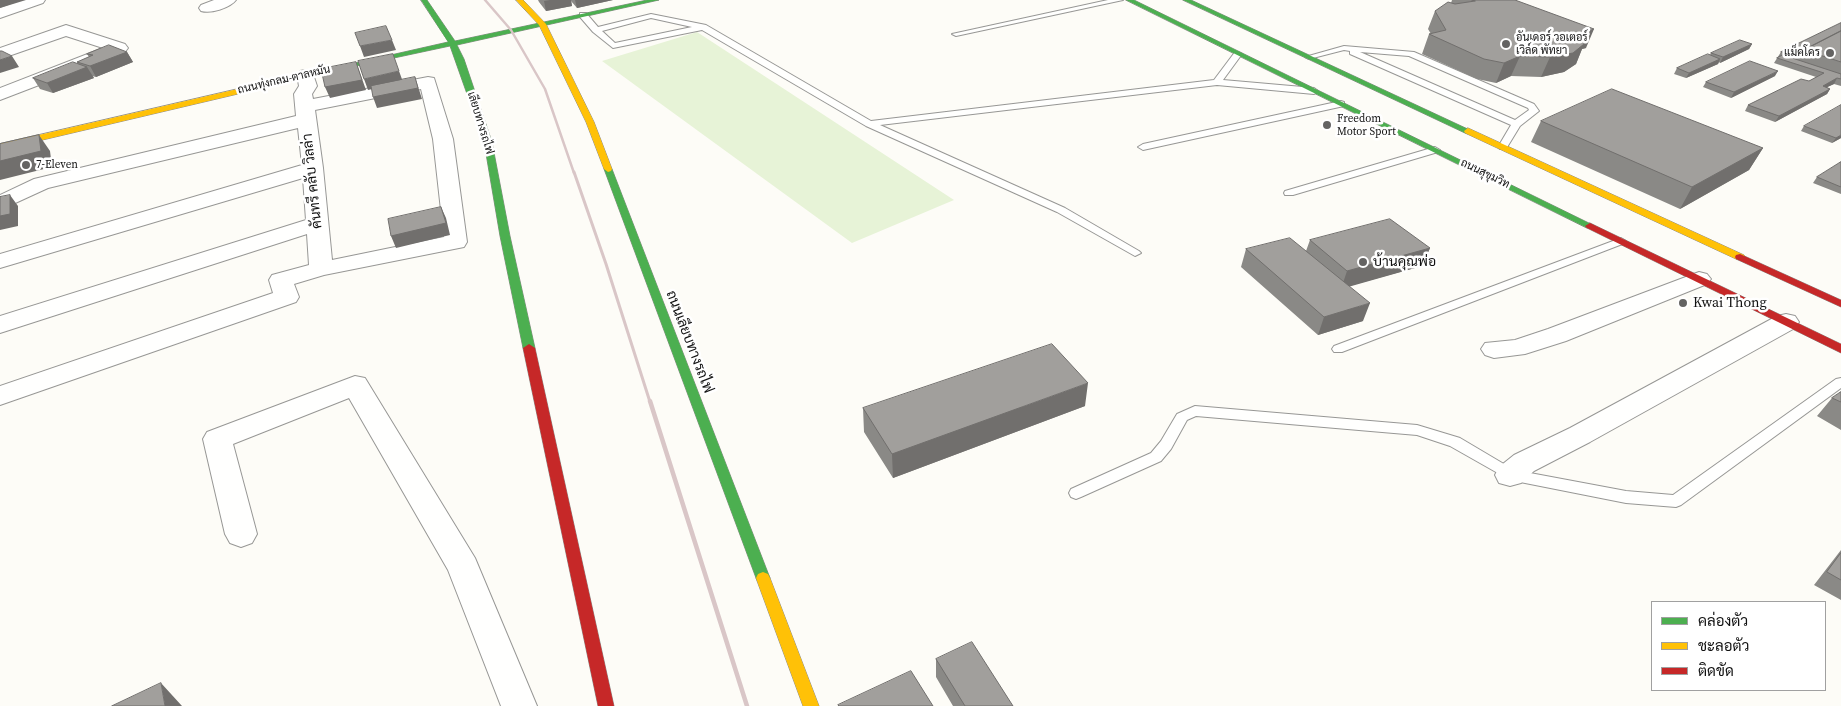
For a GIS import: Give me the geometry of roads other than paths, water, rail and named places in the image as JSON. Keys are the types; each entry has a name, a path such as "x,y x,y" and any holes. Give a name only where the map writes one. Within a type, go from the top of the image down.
{"main road":[{"path":"424,0 452,42"},
{"name":"ถนนเลียบทางรถไฟ","path":"519,0 542,24 590,122 811,706"},
{"name":"ถนนสุขุมวิท","path":"1129,0 1841,349"},
{"path":"1186,0 1841,304"},
{"name":"ถนนทุ่งกลม-ตาลหมัน","path":"0,147 298,76 649,1"},
{"name":"เลียบทางรถไฟ","path":"452,42 460,59 488,142 505,236 606,706"},
{"path":"1435,150 1462,156 1479,154 1482,142 1471,132"},
{"path":"1537,176 1554,175 1570,178"},
{"path":"1528,184 1536,200"}],"street":[{"path":"0,13 37,0"},
{"path":"207,8 228,0"},
{"path":"0,54 66,30 119,48 0,94"},
{"path":"298,76 293,89 305,107"},
{"path":"0,203 42,183 305,107 428,82 443,139 456,242 321,269 281,280 287,297 0,396"},
{"name":"คันทรี คลับ วิลล่า","path":"305,107 313,168 321,269"},
{"path":"0,261 313,168"},
{"path":"0,325 318,223"},
{"path":"1494,349 1516,348 1557,335 1699,279"},
{"path":"1510,474 1524,463 1580,435 1786,322"},
{"path":"241,534 217,439 355,386 462,566 519,706"}],"lane":[{"path":"956,34 1119,0"},
{"path":"583,15 613,46 703,27"},
{"path":"596,30 651,16 703,27 869,124 1061,210 1134,253"},
{"path":"1309,57 1344,48 1411,54 1531,106 1534,111 1516,124 1503,147"},
{"path":"1344,48 1516,124"},
{"path":"1217,82 1238,54"},
{"path":"869,124 1217,82 1316,92"},
{"path":"1143,147 1341,104"},
{"path":"1289,194 1435,150"},
{"path":"1338,349 1621,241"},
{"path":"1076,493 1156,457 1166,445 1182,417 1194,411 1390,430 1417,430 1455,442 1510,474 1626,498 1676,501 1841,382"}],"railway":[{"path":"485,0 511,30 545,89 574,173"},
{"path":"574,172 606,264 650,402"},
{"path":"650,401 747,706"}],"place":[{"name":"อันเดอร์ วอเตอร์ เวิล์ด พัทยา","path":"1506,44"},
{"name":"แม็คโคร","path":"1830,53"},
{"name":"Freedom Motor Sport","path":"1327,125"},
{"name":"7-Eleven","path":"26,165"},
{"name":"บ้านคุณพ่อ","path":"1363,262"},
{"name":"Kwai Thong","path":"1683,303"}]}
